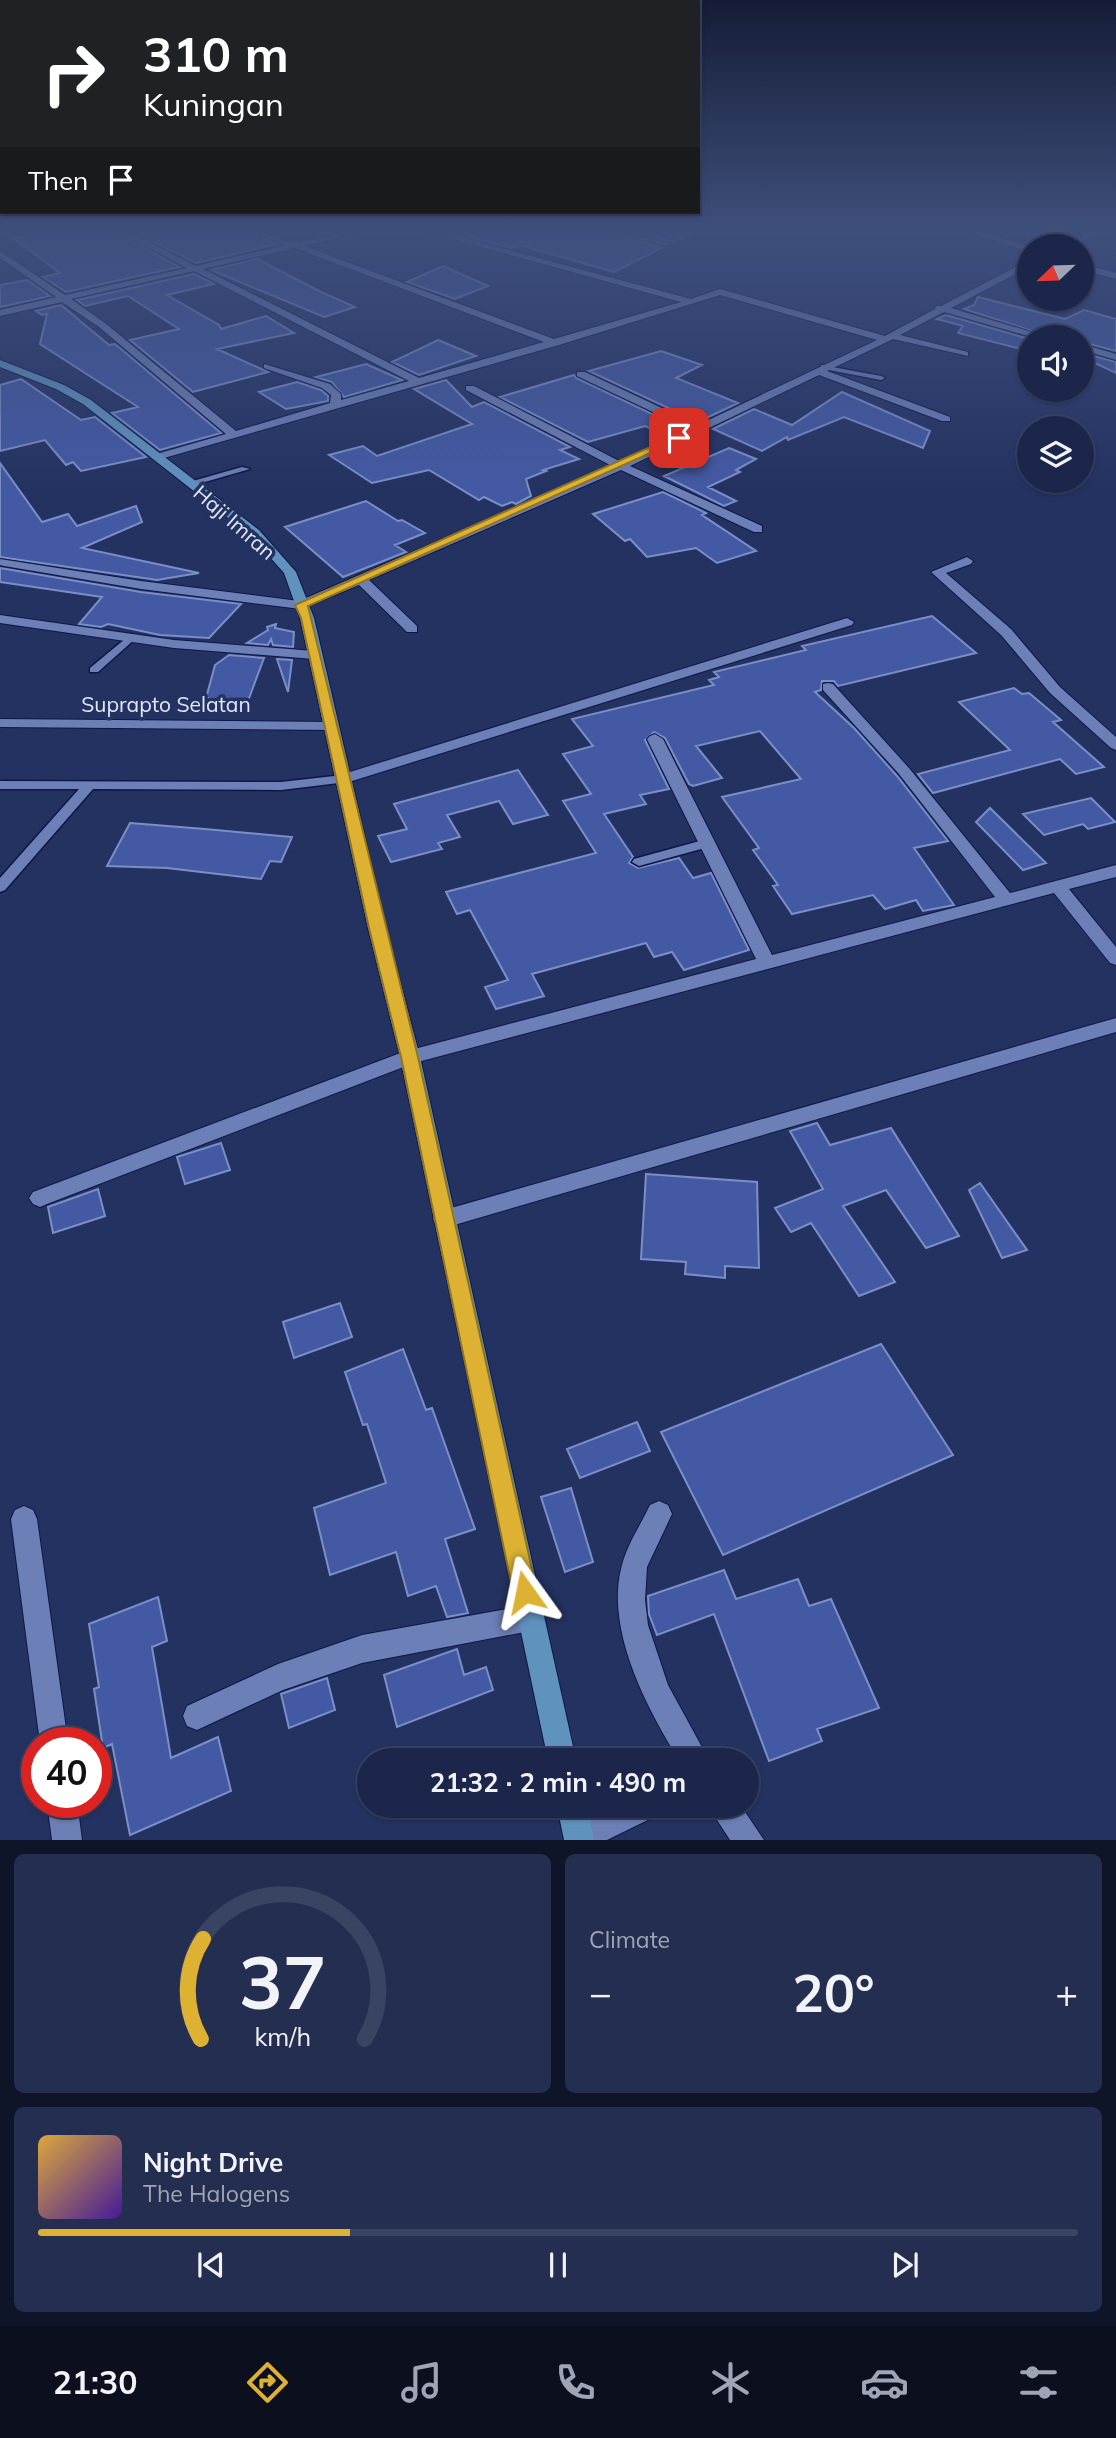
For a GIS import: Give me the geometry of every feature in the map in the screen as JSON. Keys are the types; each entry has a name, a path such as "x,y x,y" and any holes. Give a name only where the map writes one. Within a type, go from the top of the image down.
{"street":[{"path":"92,318 234,435"},
{"path":"296,318 419,382"},
{"path":"488,318 556,343"},
{"path":"158,457 639,318"},
{"path":"817,318 964,354"},
{"path":"4,562 141,584 301,605 621,466 889,337 923,318"},
{"path":"972,318 1017,330"},
{"path":"1094,351 1116,357"},
{"name":"Haji Imran","path":"0,363 73,394 255,533 290,572 332,726 410,1057 559,1748"},
{"path":"268,366 326,386 336,394 335,406"},
{"path":"820,369 946,419"},
{"path":"581,374 698,429"},
{"path":"470,388 621,466 758,529"},
{"path":"967,561 937,572 1006,632 1055,690 1116,745"},
{"path":"360,579 412,629"},
{"path":"0,619 188,646 314,655"},
{"path":"343,779 847,622"},
{"path":"828,687 904,771 1007,901"},
{"name":"Suprapto Selatan","path":"0,723 332,726"},
{"path":"656,739 767,963"},
{"path":"40,1198 410,1057 1116,871"},
{"path":"1058,887 1116,960"},
{"path":"444,1219 1116,1025"},
{"path":"659,1514 633,1572 637,1647 667,1716 687,1748"},
{"path":"24,1519 52,1727"},
{"path":"197,1716 278,1678 362,1649 530,1618"},
{"path":"64,1818 67,1839"},
{"path":"575,1818 579,1838 621,1818"},
{"path":"732,1818 749,1839"}],"lane":[{"path":"820,369 881,378"},
{"path":"191,483 245,469"},
{"path":"94,670 131,637"},
{"path":"0,785 290,786 343,779"},
{"path":"0,887 90,785"},
{"path":"639,862 708,843"}],"building":[{"path":"46,318 76,318 109,345 115,344 221,433 160,450 112,413 138,407 40,344"},
{"path":"162,318 207,318 221,329 260,318 269,318 294,333 217,349 268,372 193,392 130,340 179,329"},
{"path":"956,318 1017,336 1017,348 958,333 963,326 937,319"},
{"path":"992,318 1112,318 1116,319 1116,351 1094,345 1094,325 1017,326"},
{"path":"438,340 476,356 419,375 392,362"},
{"path":"661,351 702,365 676,378 738,403 698,422 589,371"},
{"path":"1094,356 1116,362 1116,373 1094,363"},
{"path":"366,364 402,380 344,397 332,382 316,377"},
{"path":"574,375 671,423 654,430 645,426 588,442 500,397"},
{"path":"21,379 81,420 95,417 146,457 81,471 73,462 66,465 45,440 0,451 0,385"},
{"path":"446,380 472,407 484,402 570,447 560,450 579,459 543,470 546,471 526,479 531,496 516,504 512,502 502,506 484,497 479,500 429,470 372,483 329,455 363,446 377,456 472,424 414,389"},
{"path":"297,382 321,390 328,396 328,401 286,409 259,392"},
{"path":"842,392 930,431 923,448 844,417 788,440 787,437 762,451 713,429 754,409 792,425"},
{"path":"729,448 756,459 736,470 740,472 708,487 736,501 724,506 664,476"},
{"path":"0,463 42,522 68,514 77,526 136,506 142,522 82,548 199,573 157,580 0,557"},
{"path":"663,492 706,513 702,515 756,551 717,563 696,548 647,557 630,539 625,541 593,514"},
{"path":"366,501 398,521 402,520 425,533 395,545 406,552 343,577 285,527"},
{"path":"0,568 141,592 241,604 209,638 160,635 108,624 101,627 79,624 102,597 0,582"},
{"path":"932,616 976,653 838,686 834,681 822,681 821,690 815,692 854,728 897,776 948,841 914,848 954,905 923,911 916,900 885,909 873,895 792,914 773,886 778,885 753,850 759,848 722,797 801,779 760,731 696,746 722,778 693,786 689,784 665,738 654,732 645,740 669,789 640,795 646,804 604,814 633,857 629,863 638,868 679,858 693,878 711,873 749,950 684,970 672,952 654,957 646,943 532,974 544,996 496,1009 485,987 508,980 470,910 457,914 446,892 596,853 563,801 591,794 563,754 593,746 572,719 714,685 709,680 719,677 714,672 806,650 802,646"},
{"path":"276,624 275,628 294,632 293,647 273,645 271,639 268,645 247,643 268,630 267,627"},
{"path":"229,655 264,658 248,701 206,698 215,665"},
{"path":"277,659 292,660 288,692"},
{"path":"1014,688 1022,694 1029,693 1061,720 1053,722 1104,767 1076,774 1060,759 933,793 918,774 1010,750 959,702"},
{"path":"518,770 548,815 513,824 499,801 447,815 460,837 438,843 442,849 391,862 378,836 407,829 394,804"},
{"path":"1091,798 1115,822 1088,829 1083,824 1044,835 1023,814"},
{"path":"990,808 1046,863 1023,870 976,822"},
{"path":"130,823 292,837 281,862 270,861 261,879 167,868 107,866"},
{"path":"817,1123 830,1145 891,1128 959,1236 926,1248 886,1190 843,1206 895,1282 859,1296 811,1223 791,1232 775,1208 823,1189 790,1131"},
{"path":"221,1143 230,1170 185,1184 177,1157"},
{"path":"646,1174 757,1182 759,1268 725,1266 725,1278 685,1274 686,1262 641,1259"},
{"path":"980,1183 1027,1250 1002,1258 969,1190"},
{"path":"98,1189 105,1216 53,1233 48,1207"},
{"path":"340,1303 352,1337 294,1358 283,1322"},
{"path":"881,1344 953,1455 723,1555 661,1432"},
{"path":"403,1349 426,1410 432,1408 475,1529 445,1539 468,1613 447,1617 436,1586 408,1596 396,1552 330,1575 314,1508 386,1483 367,1424 363,1425 345,1372"},
{"path":"637,1422 650,1451 580,1478 567,1449"},
{"path":"571,1488 593,1562 565,1572 541,1497"},
{"path":"724,1570 736,1599 798,1579 809,1606 831,1599 879,1708 817,1729 822,1741 769,1761 714,1614 657,1635 649,1614 648,1596"},
{"path":"158,1597 167,1641 152,1647 171,1758 218,1737 231,1791 130,1835 112,1744 112,1727 100,1727 94,1689 99,1687 89,1624"},
{"path":"457,1649 464,1675 486,1667 493,1690 397,1727 384,1675"},
{"path":"327,1678 335,1710 289,1728 281,1694"}],"route":[{"path":"525,1592 410,1057 377,928 307,618 301,605 621,466 679,438"}]}
